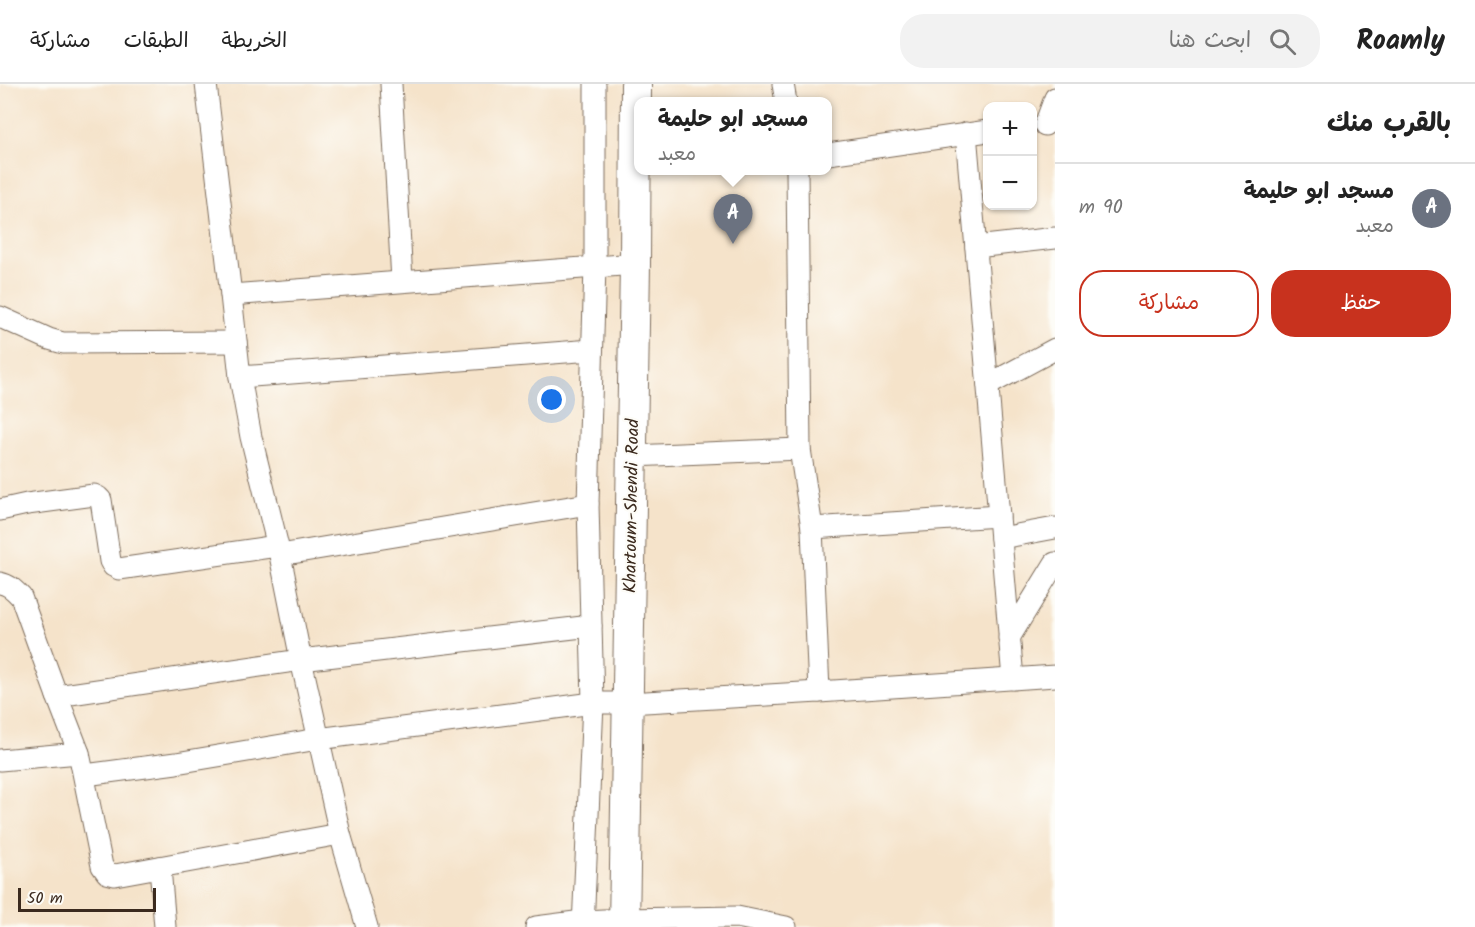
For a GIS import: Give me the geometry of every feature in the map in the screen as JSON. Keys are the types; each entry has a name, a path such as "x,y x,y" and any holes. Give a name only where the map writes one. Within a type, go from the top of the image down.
{"highway":[{"name":"Khartoum-Shendi Road","path":"624,923 637,175"}],"street":[{"path":"206,84 240,377 250,437 279,550 340,834 367,927"},
{"path":"391,84 402,281"},
{"path":"583,924 593,703 588,504 595,266 595,84"},
{"path":"1044,125 1055,98"},
{"path":"832,153 983,131"},
{"path":"966,133 1013,679"},
{"path":"797,175 800,449 813,528 819,692"},
{"path":"976,247 1055,237"},
{"path":"231,295 635,264"},
{"path":"0,317 63,343 236,342"},
{"path":"988,385 1055,349"},
{"path":"240,377 592,350"},
{"path":"632,456 800,449"},
{"path":"0,510 94,495 101,501 110,561 119,569 279,550 588,504"},
{"path":"813,528 999,516"},
{"path":"1001,538 1055,528"},
{"path":"1010,638 1055,562"},
{"path":"0,583 13,588 21,597 79,753 102,866 107,873 115,875 340,834"},
{"path":"57,696 301,660 591,626"},
{"path":"85,775 176,763 318,739 593,703 819,692 1055,676"},
{"path":"0,760 79,753"},
{"path":"160,867 165,927"},
{"path":"536,927 737,917 786,927"}],"place":[{"name":"مسجد ابو حليمة","path":"733,244"}]}
